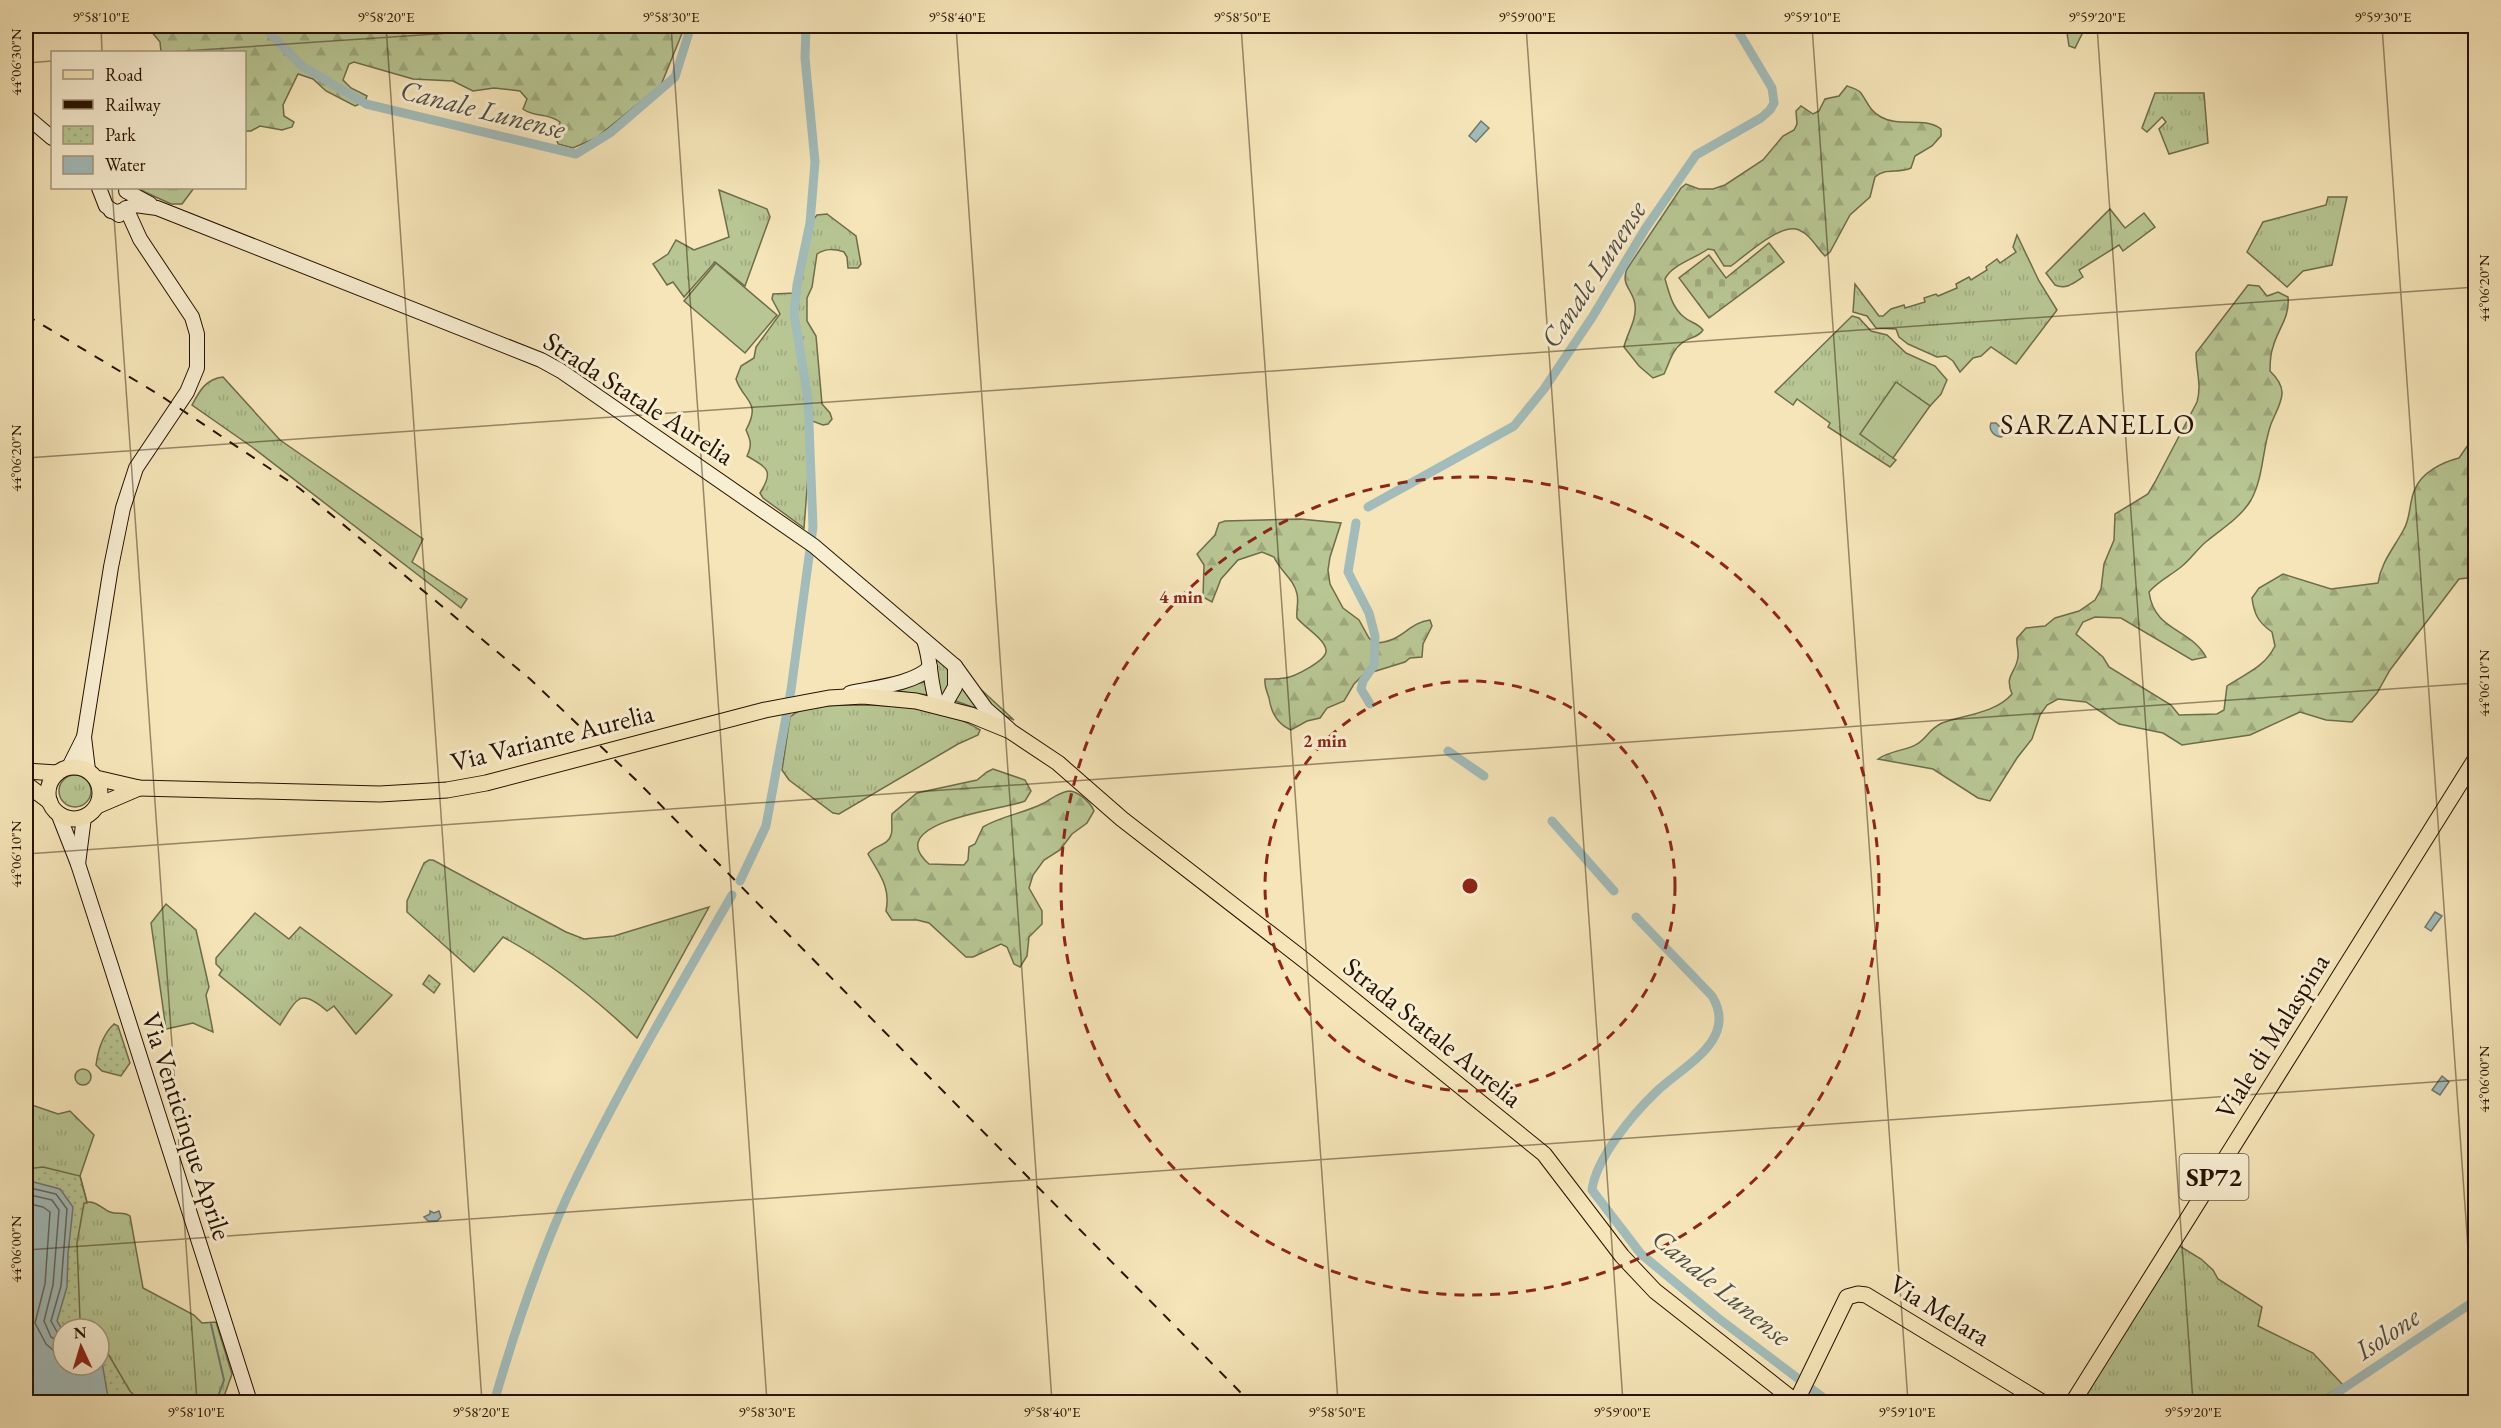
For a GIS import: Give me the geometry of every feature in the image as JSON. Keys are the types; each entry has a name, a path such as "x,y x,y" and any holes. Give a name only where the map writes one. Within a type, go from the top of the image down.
{"main road":[{"path":"26,116 51,137"},
{"path":"105,199 107,192 117,189"},
{"path":"26,784 54,808 75,819 84,817 97,806 101,792 92,774 84,737 111,567 123,508 136,468 191,385 197,368 197,334 192,317 131,224 126,208 129,201 121,189"},
{"name":"Strada Statale Aurelia","path":"122,189 154,207 541,360 599,396 810,543 955,666 986,709 1010,731 1058,763 1122,819 1308,963 1544,1154 1622,1256 1655,1291 1801,1393"},
{"path":"105,199 119,212 135,205 154,207"},
{"path":"105,199 140,239"},
{"path":"131,224 134,212 143,206 154,207"},
{"path":"924,640 928,653 930,682 941,707"},
{"path":"941,707 955,687 955,666"},
{"path":"830,698 913,678 924,674 930,667"},
{"name":"Via Variante Aurelia","path":"92,774 140,788 390,794 456,789 512,777 798,702 830,698 890,698 941,707 971,716"},
{"name":"Strada Statale Aurelia","path":"971,716 1010,731"},
{"path":"54,808 49,786 63,770 84,737"},
{"name":"Viale di Malaspina","path":"2073,1402 2475,758"},
{"path":"26,771 63,770 92,774"},
{"name":"Via Variante Aurelia","path":"97,806 140,788"},
{"name":"Via Venticinque Aprile","path":"54,808 78,864 250,1402"},
{"name":"Via Venticinque Aprile","path":"78,864 84,817"},
{"name":"Via Melara","path":"1801,1393 1847,1297 1858,1294 1866,1295 2042,1402"}],"green space":[{"path":"147,26 685,26 661,85 596,138 573,148 558,144 556,138 560,122 523,109 527,99 520,91 494,88 473,91 453,81 413,79 354,62 349,64 343,80 351,88 367,96 365,102 355,106 326,91 313,79 298,74 283,105 284,116 294,122 292,127 282,130 260,126 246,131 246,51 161,51 160,42"},
{"path":"2066,26 2086,26 2075,48 2069,46"},
{"path":"1847,86 1860,92 1870,108 1881,117 1896,122 1920,122 1934,125 1941,129 1941,136 1932,146 1915,156 1911,168 1883,172 1875,177 1870,197 1850,215 1830,252 1825,256 1807,235 1799,230 1791,229 1773,235 1731,266 1724,266 1714,250 1708,249 1668,274 1665,279 1674,304 1684,317 1703,330 1699,335 1679,346 1673,353 1664,374 1653,378 1639,366 1624,347 1635,311 1634,300 1625,279 1627,269 1681,188 1686,184 1699,189 1713,189 1725,185 1763,160 1783,136 1794,130 1797,124 1796,111 1801,106 1813,114 1819,111 1825,99 1839,96"},
{"path":"2155,93 2204,93 2208,143 2169,154 2159,129 2166,122 2162,117 2147,132 2142,128"},
{"path":"138,189 193,189 182,204 171,204"},
{"path":"719,190 767,209 770,217 745,286 715,262 684,297 673,282 667,285 653,264 668,254 676,240 694,250 729,237"},
{"path":"2328,197 2347,197 2332,265 2303,271 2287,287 2247,252 2263,222 2326,205"},
{"path":"2110,209 2125,228 2144,213 2155,227 2123,251 2119,245 2079,270 2083,277 2073,283 2063,287 2055,285 2046,273"},
{"path":"827,214 856,236 861,264 858,268 848,268 844,252 827,250 820,252 817,254 812,287 807,298 807,321 816,336 822,404 832,419 828,424 823,425 807,419 808,476 804,528 763,498 760,493 768,475 764,467 747,456 750,443 746,430 752,407 736,379 741,366 754,358 756,347 780,314 772,299 773,294 798,291 813,220 817,215"},
{"path":"2017,235 2039,281 2057,310 2016,364 1991,347 1981,356 1973,358 1960,372 1953,361 1946,356 1937,357 1908,344 1899,337 1896,329 1876,328 1867,316 1853,312 1855,284 1879,316 1883,316 1891,309 1904,305 1905,308 1925,302 1924,298 1936,294 1938,296 1957,288 1956,284 1969,277 1971,280 1987,270 1986,267 1997,259 2000,263 2016,252 2013,247"},
{"path":"1769,243 1784,262 1709,318 1679,278 1709,255 1726,278"},
{"path":"716,263 777,315 745,353 684,301"},
{"path":"2248,285 2259,286 2267,296 2278,292 2288,297 2287,311 2275,340 2270,362 2270,371 2280,385 2282,397 2268,433 2258,482 2251,500 2242,512 2204,544 2188,561 2149,592 2152,605 2158,615 2199,647 2206,657 2192,660 2121,618 2095,617 2083,622 2076,634 2103,657 2109,667 2171,705 2179,715 2217,714 2224,710 2227,686 2266,660 2275,646 2272,632 2263,625 2254,609 2252,598 2259,588 2283,574 2331,589 2378,583 2385,562 2408,519 2413,494 2418,483 2434,469 2459,458 2475,435 2475,577 2459,579 2390,670 2377,693 2352,722 2326,720 2300,712 2250,735 2182,745 2163,733 2119,724 2086,702 2058,699 2047,705 2040,715 2032,739 1990,801 1978,798 1933,769 1878,759 1914,746 1942,723 1979,713 2005,700 2012,694 2009,682 2017,663 2017,638 2026,628 2045,626 2055,618 2079,611 2095,600 2101,589 2104,564 2114,540 2115,514 2148,494 2155,482 2197,402 2199,384 2196,353"},
{"path":"1852,316 1859,318 1871,331 1887,335 1906,353 1935,366 1947,380 1941,394 1930,406 1896,383 1893,458 1896,460 1890,467 1828,427 1830,423 1797,399 1793,405 1775,392"},
{"path":"223,377 280,440 423,539 412,562 467,599 461,608 252,447 192,405 204,386 212,380"},
{"path":"1896,382 1930,406 1893,458 1860,434"},
{"path":"1300,519 1341,523 1330,557 1328,570 1330,584 1343,608 1359,620 1374,643 1398,637 1422,622 1430,620 1432,626 1423,644 1422,657 1410,658 1405,662 1363,675 1354,684 1344,701 1327,708 1320,718 1307,721 1291,730 1278,721 1273,713 1265,687 1265,679 1295,675 1316,663 1326,650 1318,637 1297,618 1298,597 1293,584 1274,557 1262,552 1238,560 1221,579 1212,602 1203,597 1204,565 1197,554 1215,535 1219,523"},
{"path":"937,656 947,667 950,679 950,690 940,698 936,662"},
{"path":"962,679 983,711 953,700"},
{"path":"926,683 928,695 886,690 898,689"},
{"path":"975,684 1014,720 996,712"},
{"path":"852,705 901,707 935,712 966,722 980,730 978,735 958,744 839,814 833,813 789,780 782,770 790,717 811,708"},
{"path":"993,769 1025,780 1031,791 1025,801 951,820 933,828 921,837 918,849 929,864 964,865 968,860 969,847 975,844 983,827 1037,806 1063,792 1077,793 1094,811 1087,823 1072,834 1060,850 1044,860 1033,875 1029,888 1042,911 1042,924 1029,937 1027,956 1020,967 1014,964 1007,947 1001,944 973,957 966,957 929,923 917,920 892,920 886,911 887,895 883,881 868,854 890,838 892,814 917,793 977,780"},
{"path":"75,775 86,780 91,791 86,802 75,807 64,802 59,791 64,780"},
{"path":"433,860 566,932 584,939 614,936 709,907 637,1038 573,983 503,937 474,972 407,912 407,901 424,863"},
{"path":"166,904 196,930 209,987 206,995 213,1032 193,1023 166,1029 151,923"},
{"path":"255,913 289,939 300,927 392,995 356,1034 334,1006 327,1011 310,999 304,998 295,1003 280,1025 219,975 222,970 216,964 216,958"},
{"path":"429,975 440,984 434,993 423,984"},
{"path":"114,1024 118,1026 130,1063 121,1076 102,1071 96,1065 102,1043"},
{"path":"83,1069 89,1071 91,1077 89,1083 83,1085 77,1083 75,1077 77,1071"},
{"path":"26,1103 58,1114 70,1111 94,1135 80,1176 87,1202 97,1204 110,1212 130,1216 143,1288 194,1315 202,1323 216,1322 232,1374 222,1402 113,1402 105,1377 111,1377 111,1317 60,1317 26,1180"},
{"path":"43,1167 80,1176 87,1203 84,1203 77,1243 80,1317 51,1317 51,1377 111,1377 111,1359 130,1391 140,1402 26,1402 26,1169"},
{"path":"2178,1245 2201,1259 2213,1270 2218,1279 2262,1307 2258,1326 2313,1353 2343,1385 2315,1402 2080,1402"}],"water":[{"path":"1481,121 1489,128 1476,142 1469,136"},
{"path":"1991,423 1996,423 2006,435 2001,437 1994,434 1990,428"},
{"path":"2435,912 2442,916 2431,931 2425,927"},
{"path":"2442,1076 2449,1082 2440,1095 2432,1090"},
{"path":"26,1180 60,1189 73,1207 67,1287 58,1317 51,1317 51,1377 105,1377 108,1397 113,1402 26,1402"},
{"path":"430,1211 434,1213 439,1211 441,1217 437,1221 428,1221 424,1217 430,1214"}],"waterway":[{"name":"Canale Lunense","path":"263,26 302,66 366,104 576,154 610,133 675,77 691,26"},
{"path":"740,881 766,826 791,690 813,527 808,399 794,314 797,285 810,223 815,162 805,58 806,26"},
{"name":"Canale Lunense","path":"1368,507 1514,426 1544,389 1593,316 1645,229 1696,155 1761,118 1770,110 1774,103 1772,88 1735,26"},
{"name":"Canale Lunense","path":"1356,523 1348,572 1369,613 1375,636 1374,665 1363,681 1361,689 1370,704"},
{"name":"Canale Lunense","path":"1448,751 1484,776"},
{"name":"Canale Lunense","path":"1552,821 1614,891"},
{"path":"494,1402 527,1298 567,1197 626,1082 732,895"},
{"name":"Canale Lunense","path":"1636,917 1712,996 1718,1012 1718,1026 1713,1039 1704,1051 1656,1092 1617,1137 1600,1164 1592,1190 1641,1254 1718,1318 1829,1402"},
{"name":"Isolone","path":"2323,1402 2476,1300"},
{"path":"211,1324 224,1380 216,1402"}],"railway":[{"path":"26,315 158,394 299,488 530,679 636,780 1250,1402"}],"district":[{"name":"SARZANELLO","path":"2098,424"}]}
